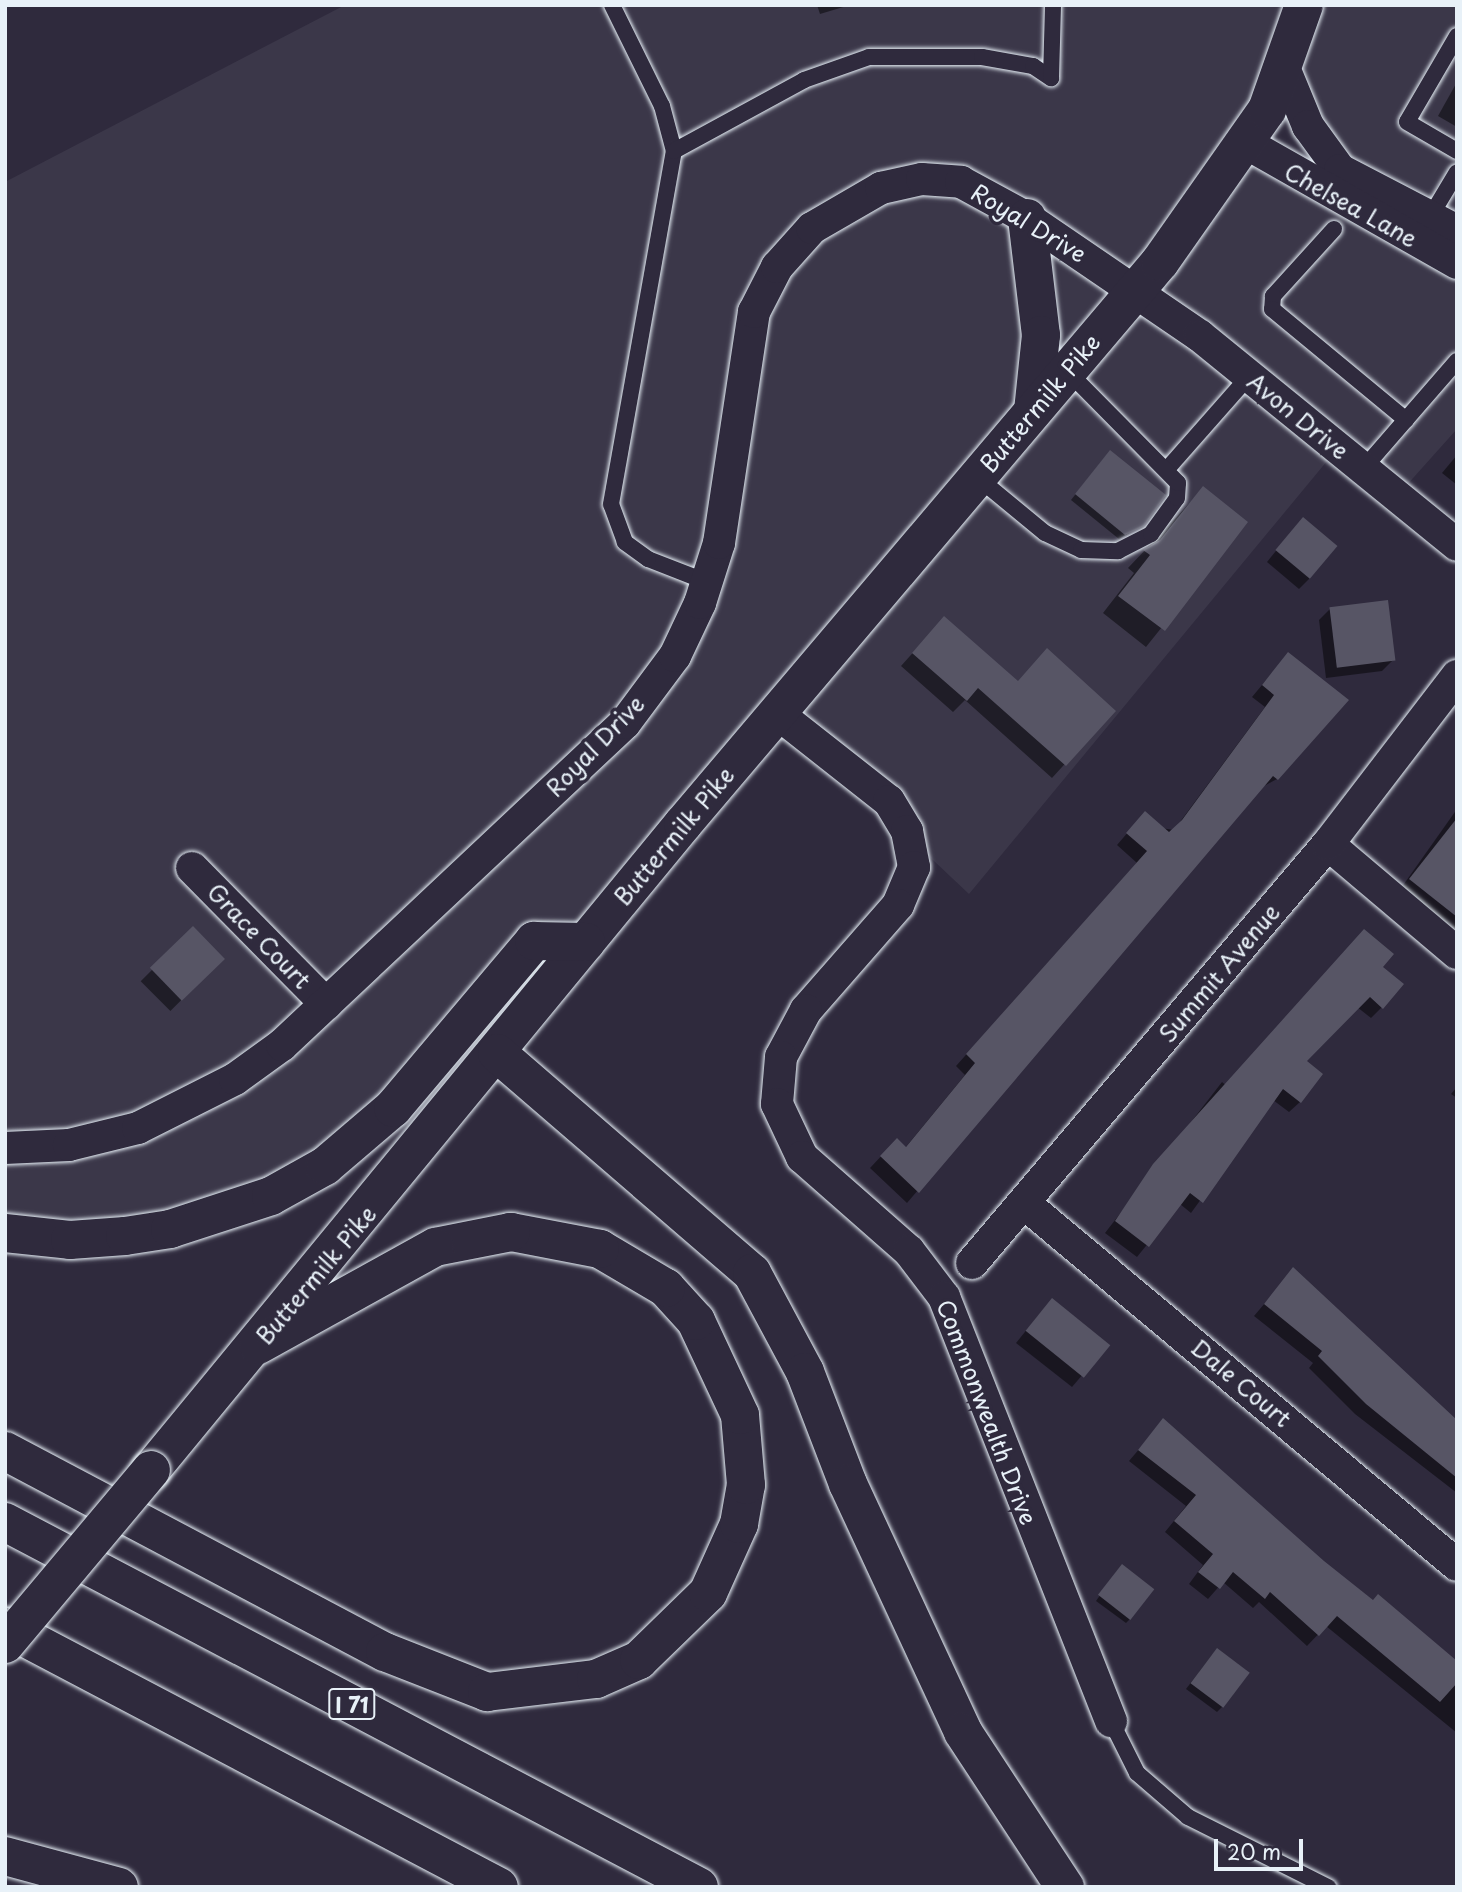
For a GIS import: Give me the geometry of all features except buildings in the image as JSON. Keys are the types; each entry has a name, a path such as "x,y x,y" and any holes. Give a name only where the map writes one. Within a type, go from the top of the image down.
{"main road":[{"name":"Buttermilk Pike","path":"5,1644 258,1345 586,942 777,713 1136,291 1246,144 1285,70 1304,5"},
{"path":"1027,218 1040,345 1033,411"},
{"path":"5,1233 70,1240 125,1236 217,1216 271,1196 325,1166 393,1108 534,940 586,942"},
{"path":"497,1053 752,1273 805,1372 848,1484 963,1732 1065,1887"},
{"path":"5,1451 385,1652 487,1692 596,1679 639,1660 708,1593 739,1524 746,1485 740,1415 696,1321 666,1288 600,1249 511,1232 435,1247 258,1345"},
{"name":"I 71","path":"5,1522 699,1887"},
{"path":"5,1627 499,1887"},
{"path":"5,1856 119,1887"}],"street":[{"name":"Chelsea Lane","path":"1285,70 1308,126 1340,170 1443,224"},
{"name":"Chelsea Lane","path":"1246,144 1457,264"},
{"name":"Royal Drive","path":"5,1148 69,1145 181,1111 235,1079 326,1004 625,723 675,656 707,582 725,505 754,312 777,267 812,228 848,204 922,179 961,182 1027,218 1136,291"},
{"name":"Avon Drive","path":"1136,291 1249,376 1457,545"},
{"name":"Summit Avenue","path":"972,1263 1328,844 1457,676"},
{"name":"Commonwealth Drive","path":"777,713 889,801 907,831 914,867 898,905 806,1010 781,1057 777,1104 802,1157 909,1251 944,1297 1111,1721"},
{"path":"1328,844 1457,953"},
{"name":"Grace Court","path":"192,868 326,1004"},
{"name":"Dale Court","path":"1024,1203 1457,1565"}],"lane":[{"path":"612,5 662,106 674,151 611,503 625,542 648,559 707,582"},
{"path":"674,151 804,80 869,57 982,57 1033,66 1051,78 1053,5"},
{"path":"1457,36 1407,122 1457,151"},
{"path":"1443,224 1457,172"},
{"path":"1334,229 1273,296 1272,309 1406,420"},
{"path":"977,477 1063,543 1101,552 1134,545 1151,534 1177,498 1168,468 1040,345"},
{"path":"1363,469 1457,361"},
{"path":"1168,468 1249,376"},
{"path":"1111,1721 1136,1773 1188,1817 1328,1887"}],"shaded area":[{"path":"345,5 1457,5 1457,231 1340,170 1285,71 1246,143 1457,263 1457,429 1397,496 1337,449 969,894 777,713 586,942 534,941 393,1108 241,1209 5,1233 5,182"}]}
